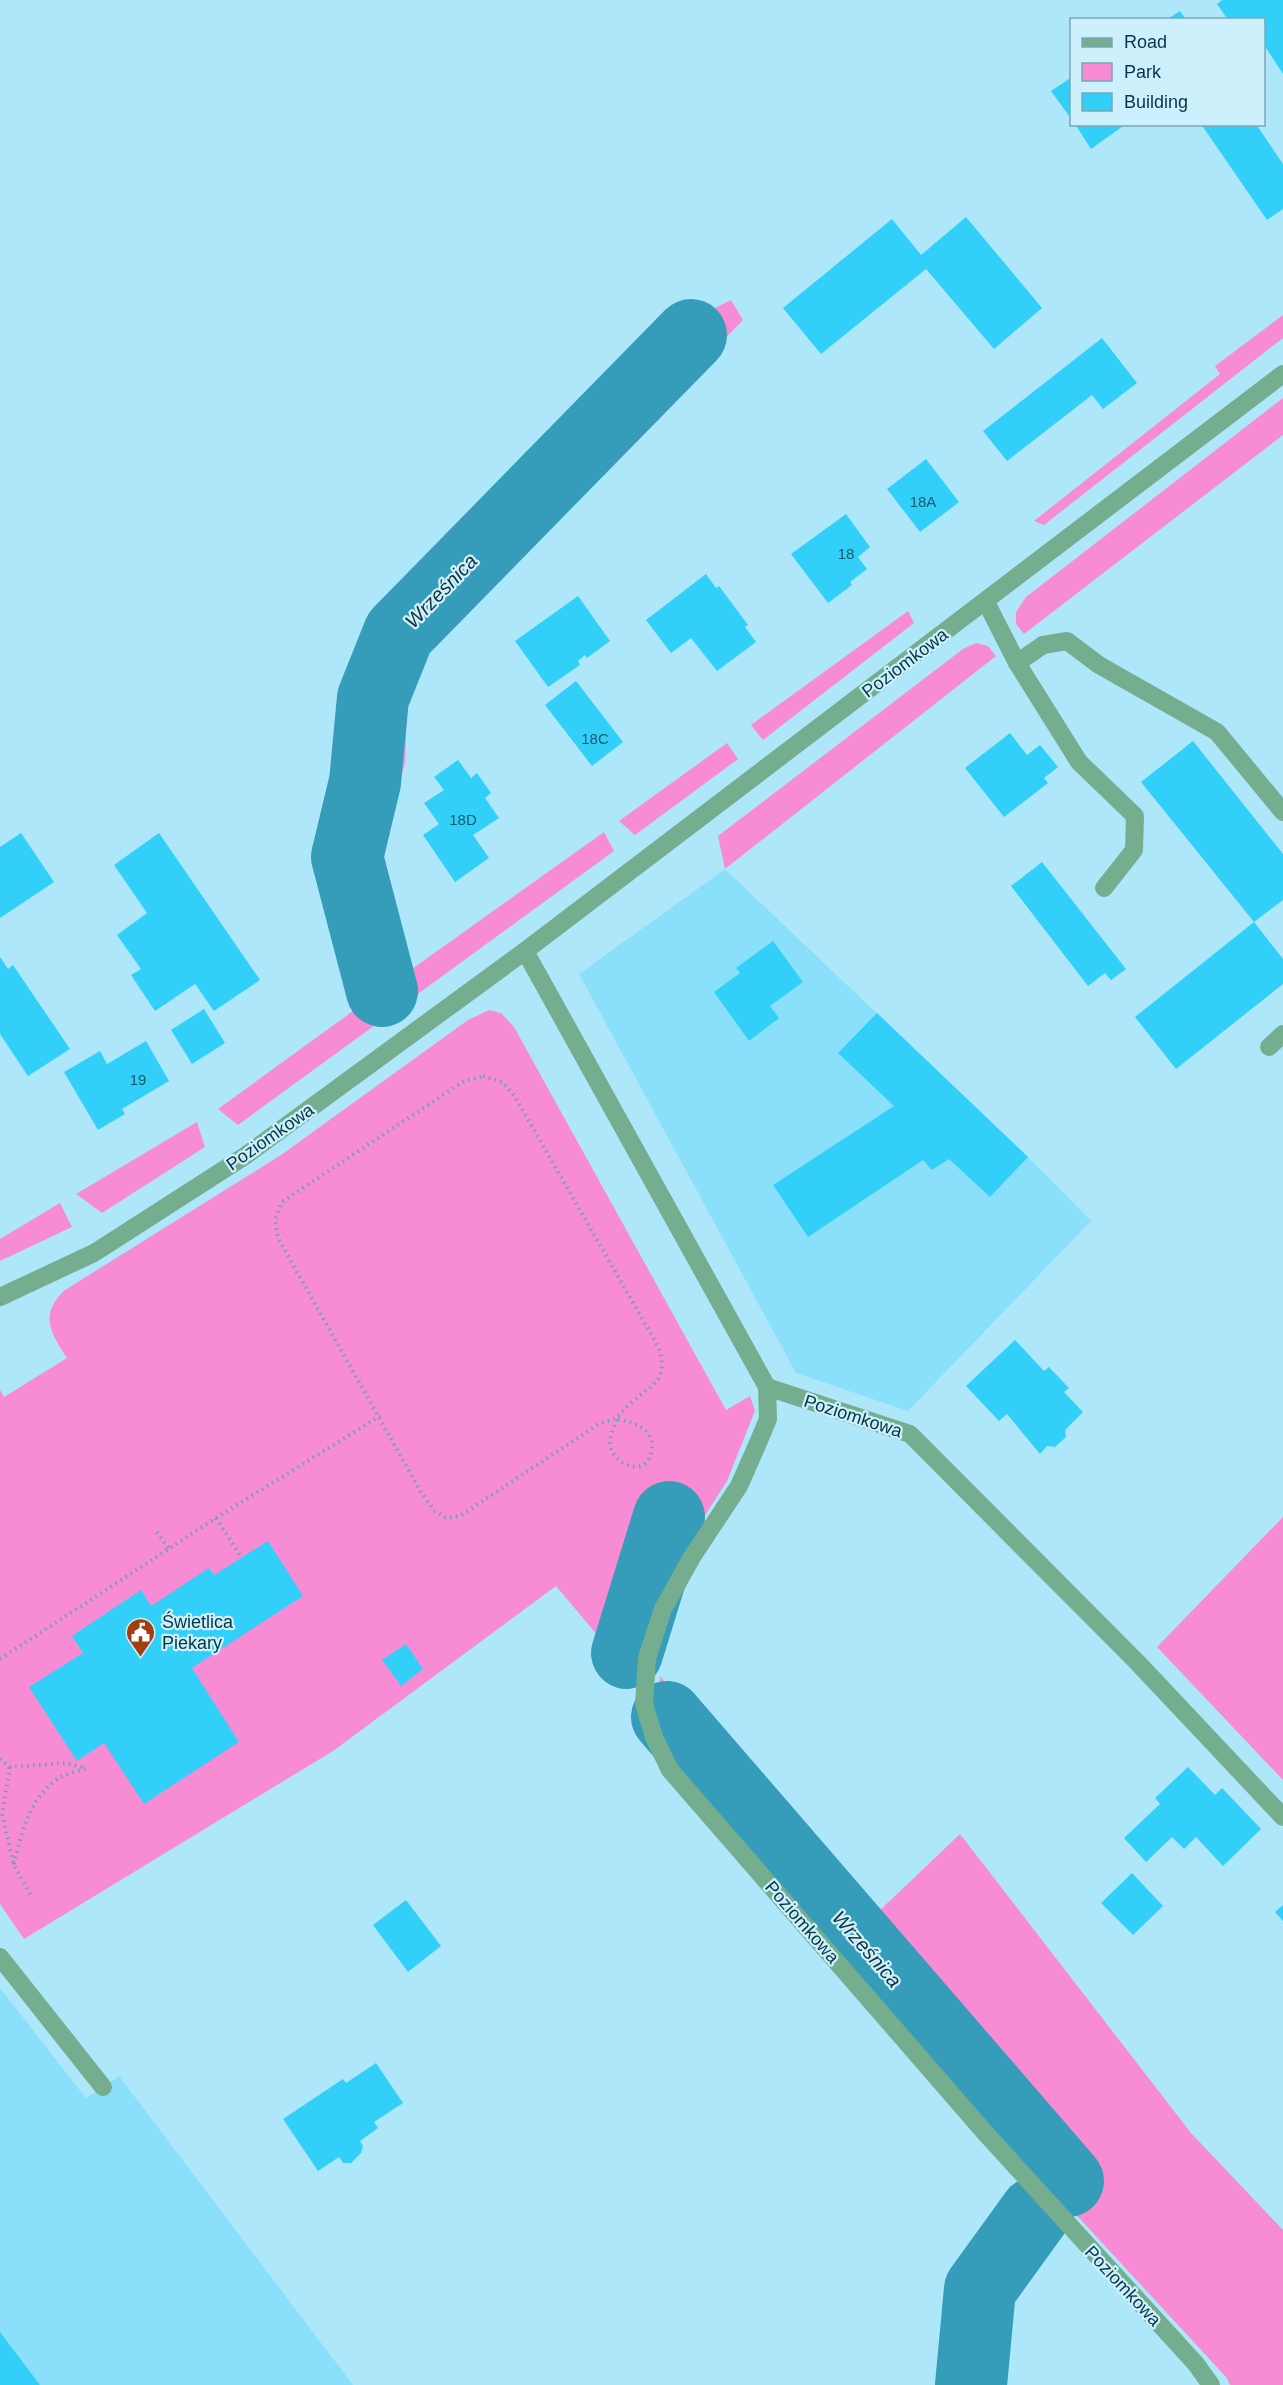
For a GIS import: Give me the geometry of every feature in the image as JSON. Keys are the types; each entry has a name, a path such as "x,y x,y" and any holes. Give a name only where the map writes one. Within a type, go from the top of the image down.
{"street":[{"name":"Poziomkowa","path":"0,1297 94,1252 245,1156 525,951 1283,374"},
{"path":"986,602 1017,663 1079,762 1135,816 1134,850 1104,888"},
{"path":"1017,663 1043,645 1067,641 1099,665 1217,732 1283,812"},
{"name":"Poziomkowa","path":"525,951 767,1388 768,1419 739,1486 692,1557 663,1609 647,1658 644,1704 654,1737 670,1770 979,2126 1196,2364 1211,2385"},
{"path":"1269,1047 1283,1034"},
{"name":"Poziomkowa","path":"767,1388 910,1434 1137,1662 1283,1817"},
{"path":"0,1957 103,2087"}],"path":[{"path":"380,1416 278,1238 275,1220 282,1202 464,1081 483,1076 502,1082 514,1095 659,1348 664,1364 659,1379 630,1403 618,1419 610,1444 613,1452 624,1464 632,1467 644,1465 650,1458 652,1451 649,1433 632,1422 618,1419 600,1423 460,1516 446,1518 435,1511 422,1494 380,1416"},
{"path":"0,1659 216,1518 380,1416"},
{"path":"216,1518 242,1558"},
{"path":"157,1532 169,1549"},
{"path":"0,1759 10,1767 66,1763 86,1768 59,1779 27,1815 14,1865"},
{"path":"10,1767 2,1814 14,1865 32,1898"}],"shaded area":[{"path":"725,869 1028,1157 1091,1221 908,1411 796,1373 579,974"},
{"path":"0,1988 86,2098 119,2076 353,2385 0,2385"}],"green space":[{"path":"731,300 743,320 455,615 408,678 405,763 380,849 412,969 604,832 614,851 238,1125 218,1109 353,1011 330,850 332,821 348,786 349,736 354,700 384,629 679,326"},
{"path":"1283,315 1283,338 1044,525 1034,521 1220,374 1215,366"},
{"path":"1283,398 1283,435 1024,634 1016,624 1016,612 1026,597"},
{"path":"908,611 914,623 763,740 751,725"},
{"path":"976,643 988,646 996,656 725,869 718,836 963,649"},
{"path":"727,743 738,759 635,835 619,821"},
{"path":"489,1010 501,1013 514,1027 726,1410 750,1396 755,1411 727,1481 657,1591 630,1674 556,1586 333,1751 24,1939 0,1904 0,1390 4,1397 67,1358 56,1340 50,1323 52,1307 65,1290 281,1155 468,1020"},
{"path":"197,1122 205,1147 102,1213 76,1194"},
{"path":"60,1203 72,1227 0,1261 0,1239"},
{"path":"1283,1517 1283,1780 1157,1647"},
{"path":"660,1676 875,1915 960,1834 1191,2133 1283,2230 1283,2385 1230,2385 1227,2378 995,2127 684,1768 662,1713"}],"building":[{"path":"1222,0 1283,0 1283,74 1265,47 1265,18 1227,18 1217,4"},
{"path":"1180,11 1185,18 1169,18"},
{"path":"1070,78 1070,117 1051,91"},
{"path":"1076,126 1123,126 1091,149"},
{"path":"1202,126 1257,126 1283,164 1283,209 1267,220"},
{"path":"966,217 1042,308 994,349 926,269 821,354 783,308 892,219 921,255"},
{"path":"1102,338 1137,383 1103,409 1092,395 1007,461 983,431"},
{"path":"926,459 959,502 920,532 887,489"},
{"path":"846,514 870,547 858,557 867,569 850,582 852,585 828,603 791,554"},
{"path":"706,574 716,588 719,586 748,625 745,627 756,642 717,671 691,638 671,653 646,620"},
{"path":"578,596 610,641 587,658 585,655 578,661 580,665 548,687 515,641"},
{"path":"576,681 623,742 592,766 545,705"},
{"path":"1010,733 1027,755 1040,745 1058,767 1044,778 1048,783 1004,817 965,768"},
{"path":"1193,741 1283,854 1283,900 1254,922 1141,782"},
{"path":"458,760 471,778 477,773 491,793 485,798 499,818 473,835 489,858 455,882 423,835 439,824 424,803 444,790 434,777"},
{"path":"21,833 54,882 0,918 0,847"},
{"path":"159,833 260,980 214,1011 195,984 155,1011 131,975 141,969 117,935 147,913 114,865"},
{"path":"1042,862 1126,969 1111,980 1105,973 1088,986 1011,886"},
{"path":"1254,922 1283,959 1283,984 1176,1069 1135,1017"},
{"path":"773,941 803,982 770,1006 779,1018 749,1041 714,992 740,973 736,968"},
{"path":"0,957 8,969 13,965 70,1049 28,1076 0,1034"},
{"path":"204,1009 225,1043 192,1064 171,1030"},
{"path":"877,1013 1028,1157 990,1197 949,1159 932,1170 923,1160 808,1237 773,1185 894,1106 838,1053"},
{"path":"146,1041 169,1081 122,1109 125,1114 98,1130 64,1072 100,1051 107,1064"},
{"path":"1015,1340 1044,1371 1049,1367 1069,1388 1064,1392 1083,1412 1065,1430 1066,1437 1055,1447 1047,1446 1040,1454 1007,1414 999,1421 966,1386"},
{"path":"268,1541 303,1596 192,1668 239,1742 144,1804 104,1743 77,1761 29,1687 83,1653 72,1636 141,1590 151,1606 209,1568 214,1575"},
{"path":"406,1644 423,1669 401,1686 382,1660"},
{"path":"1188,1767 1215,1795 1222,1788 1261,1829 1223,1866 1196,1837 1184,1849 1172,1837 1146,1862 1124,1838 1160,1804 1155,1798"},
{"path":"1132,1873 1163,1906 1133,1935 1101,1903"},
{"path":"406,1900 441,1946 408,1972 373,1925"},
{"path":"1283,1905 1283,1921 1275,1912"},
{"path":"376,2063 403,2103 374,2122 378,2128 360,2141 363,2146 361,2153 351,2163 343,2163 339,2157 318,2171 283,2119 343,2079 346,2083"},
{"path":"0,2332 40,2385 0,2385"}],"waterway":[{"name":"Wrześnica","path":"382,991 347,857 365,782 373,698 399,633 691,335"},
{"name":"Wrześnica","path":"627,1653 669,1517"},
{"name":"Wrześnica","path":"667,1717 1068,2181"},
{"name":"Wrześnica","path":"971,2385 980,2289 1035,2213"}],"place":[{"name":"Świetlica Piekary","path":"141,1658"}]}
